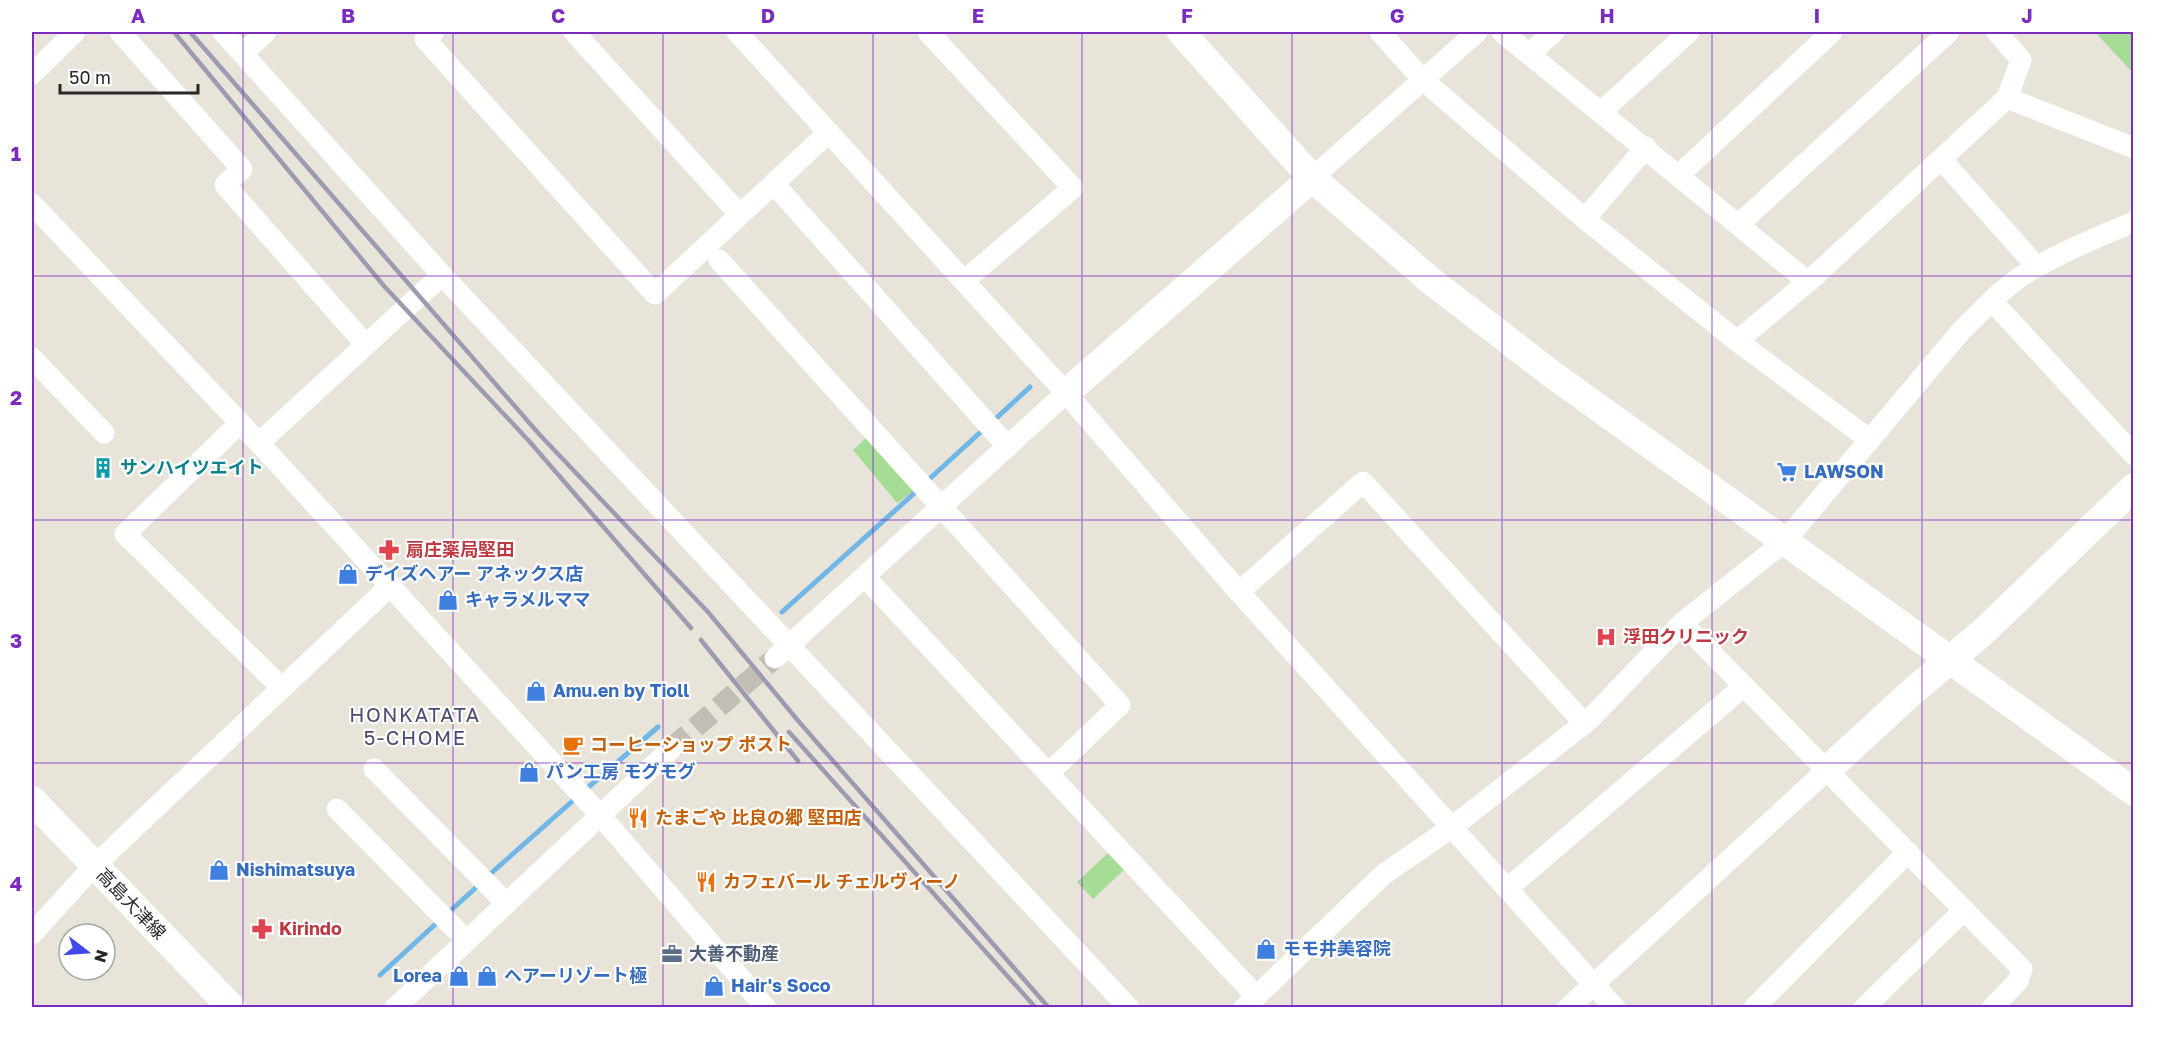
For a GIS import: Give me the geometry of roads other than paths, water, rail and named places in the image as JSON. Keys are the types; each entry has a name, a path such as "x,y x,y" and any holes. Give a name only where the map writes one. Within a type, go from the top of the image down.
{"street":[{"path":"32,74 75,32"},
{"path":"120,32 242,170 225,185 366,345"},
{"path":"223,32 783,652 1129,1008"},
{"path":"243,53 266,32"},
{"path":"434,32 425,39 656,294 829,132"},
{"path":"574,32 740,215"},
{"path":"928,32 1073,188 964,281"},
{"path":"1182,32 1312,178 1431,281 1553,375 2133,792"},
{"path":"1380,32 1423,80 1585,219 1737,340 1870,440"},
{"path":"783,652 1066,393 1477,32"},
{"path":"1502,32 1646,147 1808,282"},
{"path":"1530,53 1554,32"},
{"path":"1601,112 1689,32"},
{"path":"1679,175 1832,32"},
{"path":"1739,224 1949,32"},
{"path":"1737,340 1808,282 2007,98 2021,60 1997,32"},
{"path":"742,33 1066,393 1239,592 1615,1008"},
{"path":"2007,98 2133,147"},
{"path":"1585,219 1646,147"},
{"path":"1941,159 2037,267"},
{"path":"774,184 1008,447"},
{"path":"32,204 259,443 588,802 766,1008"},
{"path":"866,578 1050,772 1250,1002 1384,874 1451,828 1584,723 1682,623 1784,542 1961,331 1992,301 2026,273 2133,222"},
{"path":"719,260 1120,705 1050,772"},
{"path":"259,443 442,275"},
{"path":"1992,301 2133,455"},
{"path":"32,358 104,433"},
{"path":"240,423 125,534 282,688"},
{"path":"1239,592 1363,482 1584,723"},
{"path":"1568,1008 1827,770 1983,632 2133,487"},
{"path":"32,934 94,866 390,586"},
{"path":"1682,623 2022,969 2019,981 1992,1008"},
{"path":"1507,890 1744,686"},
{"path":"395,1008 506,903 588,802 672,748"},
{"path":"374,770 506,903"},
{"name":"高島大津線","path":"32,800 232,1008"},
{"path":"337,809 467,941"},
{"path":"1765,1004 1908,852"},
{"path":"1864,1008 1964,910"}],"waterway":[{"path":"992,422 1030,387"},
{"path":"925,483 985,428"},
{"path":"782,612 919,489"},
{"path":"584,791 658,727"},
{"path":"488,876 577,797"},
{"path":"448,913 481,883"},
{"path":"380,975 441,919"}],"tunnel":[{"path":"672,748 775,658"}],"railway":[{"path":"174,32 384,286 529,441 691,628"},
{"path":"190,32 539,434 708,612 800,723 1049,1008"},
{"path":"701,640 798,761"},
{"path":"789,732 1036,1008"}],"place":[{"name":"サンハイツエイト","path":"103,468"},
{"name":"LAWSON","path":"1787,472"},
{"name":"扇庄薬局堅田","path":"389,550"},
{"name":"デイズヘアー アネックス店","path":"348,574"},
{"name":"キャラメルママ","path":"448,600"},
{"name":"浮田クリニック","path":"1606,637"},
{"name":"Amu.en by Tioll","path":"536,691"},
{"name":"コーヒーショップ ポスト","path":"573,745"},
{"name":"パン工房 モグモグ","path":"529,772"},
{"name":"たまごや 比良の郷 堅田店","path":"638,818"},
{"name":"Nishimatsuya","path":"219,870"},
{"name":"カフェバール チェルヴィーノ","path":"706,882"},
{"name":"Kirindo","path":"262,929"},
{"name":"モモ井美容院","path":"1266,949"},
{"name":"大善不動産","path":"672,954"},
{"name":"Lorea","path":"459,976"},
{"name":"ヘアーリゾート極","path":"487,976"},
{"name":"Hair's Soco","path":"714,986"}],"district":[{"name":"HONKATATA 5-CHOME","path":"415,726"}]}
